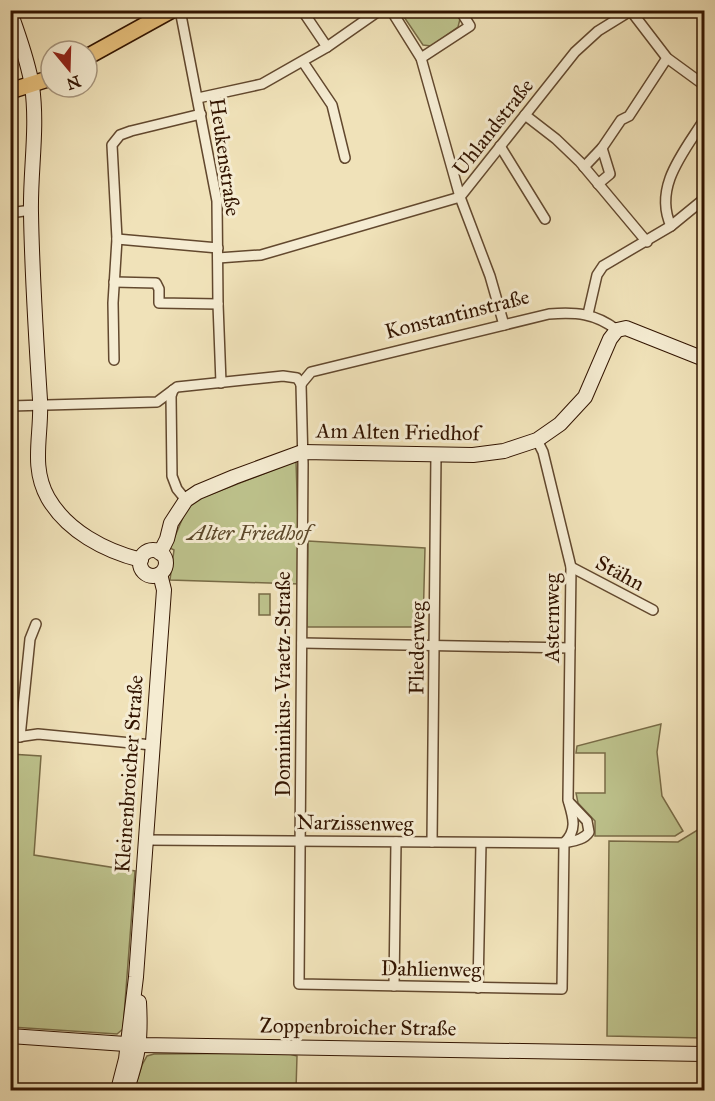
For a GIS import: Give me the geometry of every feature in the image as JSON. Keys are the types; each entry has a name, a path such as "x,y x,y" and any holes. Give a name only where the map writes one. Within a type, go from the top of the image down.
{"main road":[{"path":"99,50 172,10"},
{"path":"10,11 32,84 33,308 45,404 37,469 47,497 59,514 90,540 141,560"},
{"path":"10,91 39,82"},
{"name":"Konstantinstraße","path":"617,330 626,328 705,359"},
{"name":"Am Alten Friedhof","path":"186,500 198,492 234,477 302,452 491,454 537,440 560,424 585,397 610,339 617,330"},
{"path":"160,553 171,523 186,500"},
{"path":"150,551 160,553 166,562 165,569 160,574 152,576 145,574 141,568 144,554 150,551"},
{"name":"Kleinenbroicher Straße","path":"134,1044 139,1001 136,977 164,590 160,574"},
{"name":"Zoppenbroicher Straße","path":"10,1036 134,1044 705,1054"},
{"path":"118,1090 134,1044"},
{"path":"126,1090 137,1060 134,1044"}],"street":[{"name":"Heukenstraße","path":"180,10 217,201 221,383"},
{"path":"302,10 327,47"},
{"path":"198,98 262,84 327,47 380,10"},
{"path":"391,10 421,58 460,197 490,276 504,325"},
{"path":"421,58 470,26 460,10"},
{"path":"632,11 667,58 705,85"},
{"name":"Uhlandstraße","path":"117,239 218,253 261,255 460,197 575,52 598,31 632,11"},
{"path":"584,167 602,148 621,120 629,116 667,58"},
{"path":"303,62 332,105 345,158"},
{"path":"114,360 114,282 117,239 112,145 120,135 131,131 201,114"},
{"path":"525,115 556,138 584,167 647,242"},
{"path":"671,226 665,214 667,186 673,170 705,120"},
{"path":"500,146 545,219"},
{"path":"598,184 610,174 602,148"},
{"path":"588,314 600,269 671,226 705,199"},
{"path":"10,213 31,210"},
{"path":"114,282 156,283 159,289 159,303 218,304"},
{"name":"Konstantinstraße","path":"302,384 311,372 549,314 588,314 605,320 617,330"},
{"path":"10,406 157,402 173,389 288,376 297,378 302,384"},
{"name":"Dominikus-Vraetz-Straße","path":"299,984 302,384"},
{"path":"173,389 172,476 177,489 186,500"},
{"name":"Asternweg","path":"537,440 543,452 571,567 568,800 574,819 573,830 564,843 562,989"},
{"name":"Fliederweg","path":"432,842 436,455"},
{"name":"Stähn","path":"571,567 653,610"},
{"path":"36,624 30,639 15,738 38,734 152,745"},
{"path":"302,643 570,648"},
{"path":"564,843 586,836 589,826 568,800"},
{"name":"Narzissenweg","path":"146,840 564,843"},
{"path":"394,986 396,842"},
{"path":"478,988 481,843"},
{"name":"Dahlienweg","path":"299,984 562,989"}],"green space":[{"path":"400,11 454,11 460,19 458,27 431,46 423,45"},
{"name":"Alter Friedhof","path":"296,461 300,584 170,580 174,550 170,548 187,508 201,498"},
{"path":"308,541 425,548 423,627 307,627"},
{"path":"259,594 270,594 270,615 259,615"},
{"path":"661,724 657,752 662,796 683,831 675,836 595,836 595,821 578,803 576,793 605,793 605,753 576,753 577,746"},
{"path":"10,754 41,756 34,855 135,871 123,1029 117,1034 11,1027"},
{"path":"704,826 704,1038 607,1036 609,841 678,842"},
{"path":"286,1053 297,1056 296,1090 134,1090 147,1056 154,1054"}]}
